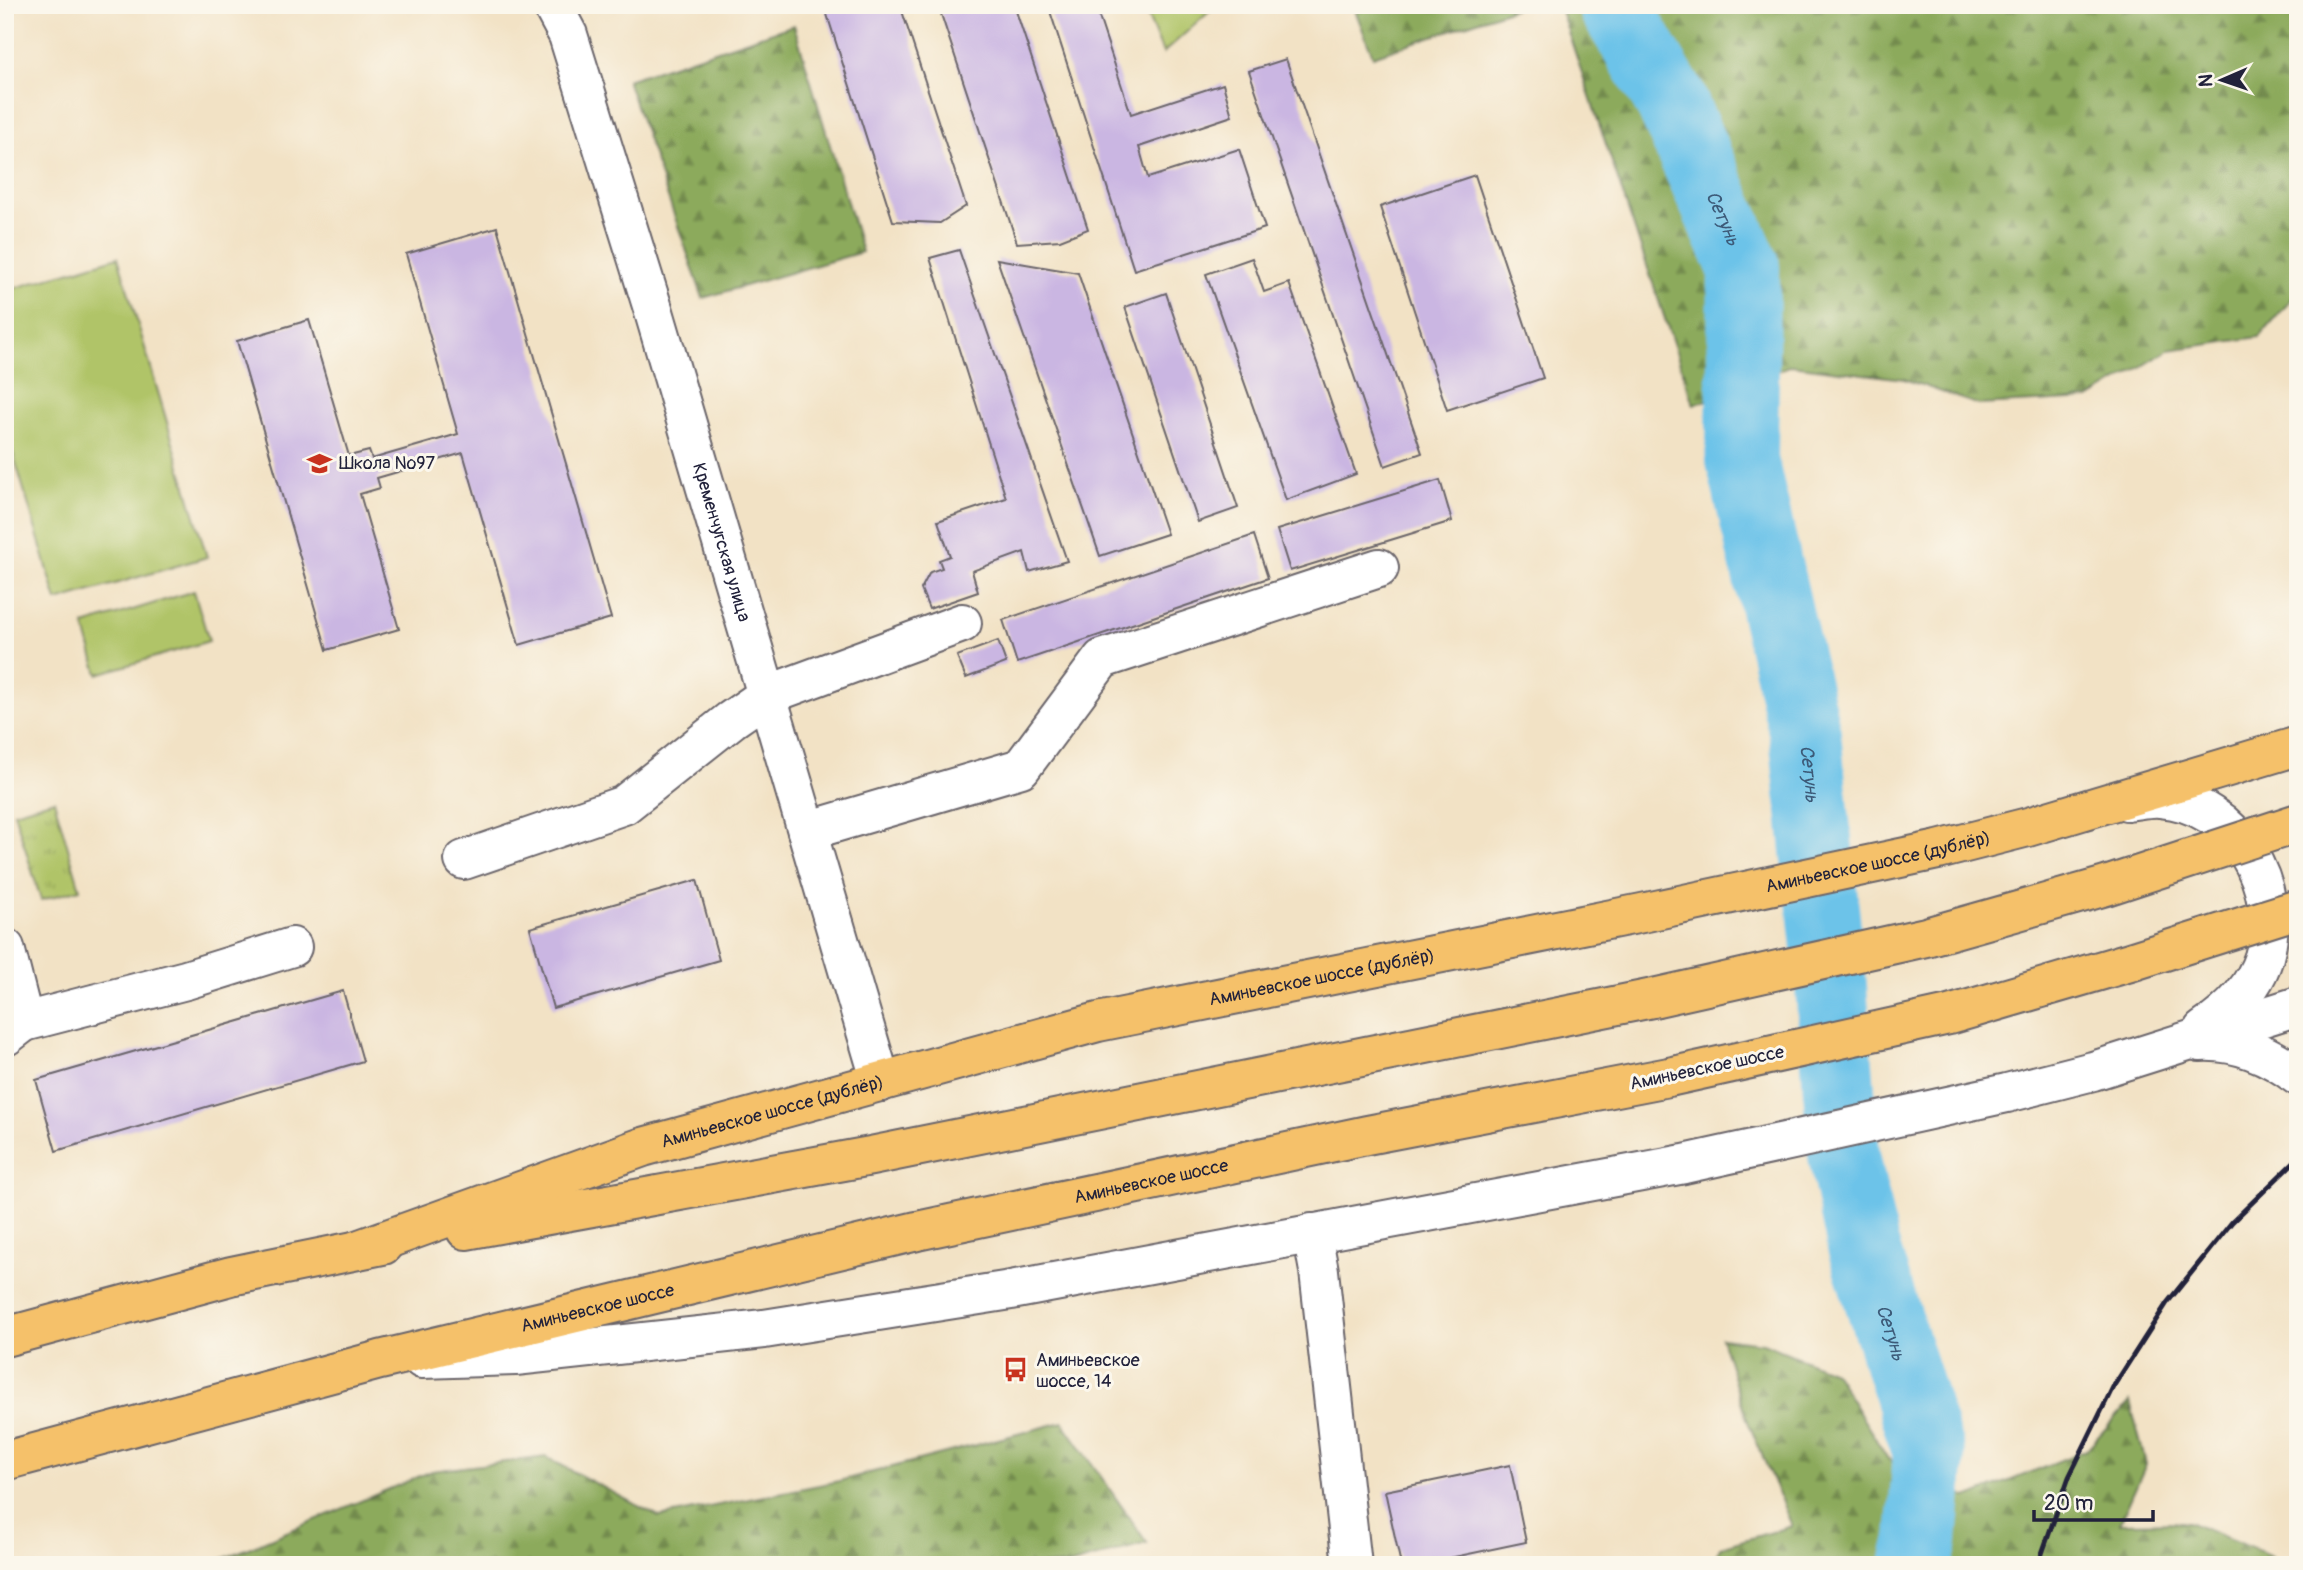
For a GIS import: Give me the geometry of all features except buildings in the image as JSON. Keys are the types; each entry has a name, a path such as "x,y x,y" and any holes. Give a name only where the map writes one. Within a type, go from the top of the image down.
{"main road":[{"name":"Аминьевское шоссе (дублёр)","path":"357,1250 643,1147 1098,1022 1642,913 1938,850 2298,746"},
{"path":"5,1336 231,1276 357,1250 871,1156 1653,998 1926,937 2106,886 2298,824"},
{"name":"Аминьевское шоссе","path":"5,1461 380,1360 916,1231 1367,1135 1669,1077 1949,1015 2130,962 2298,908"}],"street":[{"name":"Кременчугская улица","path":"552,5 568,35 654,312 881,1082"},
{"path":"807,831 1021,768 1101,659 1379,568"},
{"path":"464,860 624,805 731,719 767,695 962,623"},
{"path":"2111,802 2160,798 2183,803 2205,813 2225,826 2242,844 2255,864 2264,886 2268,934 2263,958 2254,980 2240,1000 2222,1017 2183,1043"},
{"path":"5,948 15,1029 292,947"},
{"path":"380,1360 515,1356 764,1329 1011,1290 1684,1164 2007,1093 2093,1071 2298,1006"},
{"path":"2183,1043 2217,1041 2251,1049 2280,1062 2298,1076"},
{"path":"1312,1233 1319,1271 1352,1565"}],"green space":[{"path":"1143,5 1217,5 1163,53"},
{"path":"1353,5 1525,5 1373,56"},
{"path":"1559,5 2298,5 2298,292 2259,337 2169,350 2089,399 1979,405 1904,379 1791,365 1694,405"},
{"path":"794,25 862,252 703,298 627,80"},
{"path":"118,257 207,557 57,601 5,426 5,291"},
{"path":"194,591 209,641 98,674 84,625"},
{"path":"54,800 80,889 41,900 14,812"},
{"path":"1721,1338 1763,1343 1834,1372 1888,1459 1967,1498 2086,1450 2130,1402 2146,1464 2120,1523 2188,1522 2272,1556 2270,1565 1712,1565 1720,1547 1792,1526 1746,1417"},
{"path":"1063,1422 1147,1543 1069,1565 208,1565 432,1471 546,1457 659,1517 839,1481"}],"waterway":[{"name":"Сетунь","path":"1614,5 1671,101 1744,267 1742,460 1805,734 1831,986 1844,1155 1863,1246 1929,1454 1922,1540 1916,1565"}],"railway":[{"path":"2038,1565 2069,1477 2113,1387 2167,1303 2232,1222 2298,1158"},
{"path":"532,1563 570,1565"}],"place":[{"name":"Школа №97","path":"319,463"},
{"name":"Аминьевское шоссе, 14","path":"1016,1370"}]}
